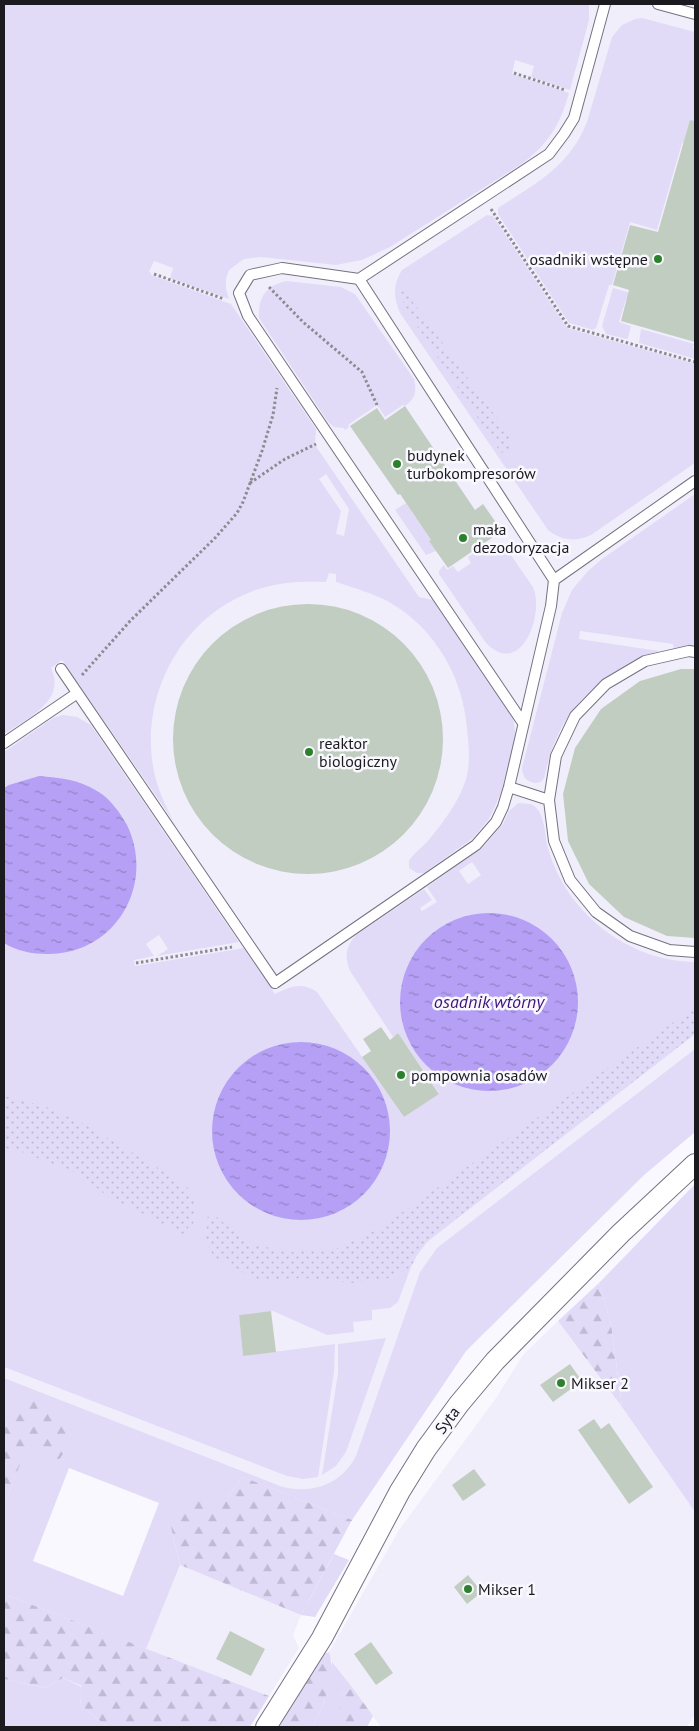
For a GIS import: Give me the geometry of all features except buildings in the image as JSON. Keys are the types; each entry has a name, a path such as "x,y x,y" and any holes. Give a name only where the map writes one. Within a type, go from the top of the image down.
{"street":[{"name":"Syta","path":"266,1727 322,1638 400,1491 426,1448 459,1404 495,1360 621,1233 695,1164"}],"lane":[{"path":"523,723 248,316 239,293 250,275 282,268 359,279 549,154 574,118 605,4"},
{"path":"658,4 695,14"},
{"path":"60,669 275,983 476,845 496,822 509,788 551,606 554,580 359,279"},
{"path":"554,580 695,481"},
{"path":"695,652 689,651 645,661 606,684 575,716 556,756 549,800 554,841 570,880 596,912 630,936 669,950 695,952"},
{"path":"4,743 76,694"},
{"path":"509,788 549,800"}],"path":[{"path":"514,73 580,95"},
{"path":"491,208 568,326 695,362"},
{"path":"154,274 244,306"},
{"path":"270,288 303,322 362,372 377,405"},
{"path":"77,681 131,620 237,513 250,483 273,415 277,380"},
{"path":"250,483 285,459 315,445"},
{"path":"136,963 248,944"}],"shaded area":[{"path":"4,4 695,4 695,1132 644,1175 466,1351 352,1520 4,1385"},
{"path":"558,1321 622,1407 695,1512 695,1714 687,1727 381,1727 332,1662 329,1652 399,1530 496,1398 523,1355"},
{"path":"180,1565 301,1615 293,1635 299,1648 269,1696 146,1649"}],"green space":[{"path":"4,4 589,4 589,20 570,90 531,77 534,66 515,60 512,74 569,93 562,115 547,140 523,163 390,247 362,260 336,265 261,257 244,259 229,270 226,279 226,289 229,299 170,278 173,268 154,261 149,272 151,275 231,304 316,429 315,445 419,597 433,600 513,717 516,737 502,791 489,819 473,838 424,873 417,873 409,868 411,858 443,822 457,800 468,772 468,736 460,691 444,656 420,626 389,602 370,593 336,582 336,574 329,573 326,582 284,583 259,589 231,601 207,618 187,639 171,663 159,689 153,717 151,747 155,776 174,822 62,660 51,668 54,690 42,708 4,734","holes":["326,474 349,509 344,536 336,534 341,511 319,479"]},
{"path":"642,18 695,32 695,146 682,143 657,230 630,222 612,285 609,285 596,328 593,330 569,323 498,214 498,208 538,182 571,151 587,122 612,37 622,25"},
{"path":"487,215 493,216 567,328 695,364 695,463 591,535 580,539 564,538 548,530 400,313 398,307 395,291 397,280 402,270"},
{"path":"286,281 341,287 355,294 414,379 415,391 411,401 385,417 377,405 348,425 349,427 345,430 344,428 334,427 328,422 259,318 260,304 268,289"},
{"path":"613,288 638,295 637,302 626,299 619,322 631,326 628,338 626,339 606,334 602,326"},
{"path":"405,291 509,435 511,448 501,453 407,311 399,293"},
{"path":"641,329 694,344 695,359 639,343"},
{"path":"695,494 695,646 674,648 673,644 580,631 579,639 659,651 627,665 586,695 565,721 551,753 543,780 538,783 530,782 524,777 522,768 562,613 572,590 587,572 602,559"},
{"path":"406,503 431,540 436,551 426,555 395,510"},
{"path":"502,542 533,587 536,599 533,626 527,639 519,648 510,653 499,652 486,643 439,574 444,565 447,570 453,566 458,572 471,563 468,557 487,544 491,549"},
{"path":"63,715 77,717 91,725 239,942 157,956 168,949 159,935 146,944 154,956 134,960 135,966 244,948 275,994 296,986 306,987 317,992 404,1117 439,1093 398,1033 393,1037 350,971 347,961 348,948 356,935 424,889 432,900 420,908 422,911 437,902 427,887 484,846 503,824 509,811 518,803 531,804 539,812 544,824 548,848 557,872 569,893 603,929 624,943 646,953 670,959 695,962 695,1034 427,1242 411,1267 398,1302 390,1308 372,1310 372,1320 353,1322 354,1332 327,1335 273,1311 239,1315 243,1356 335,1344 334,1372 318,1477 303,1479 287,1476 4,1367 4,752 53,718","holes":["472,862 481,875 468,884 459,871"]},
{"path":"695,1007 695,1034 436,1234 417,1255 411,1267 389,1278 352,1283 303,1278 258,1280 214,1257 205,1241 208,1215 213,1214 249,1244 293,1252 339,1248 380,1228"},
{"path":"695,1049 695,1132 644,1175 466,1351 352,1520 243,1477 228,1497 171,1527 180,1565 146,1649 4,1594 4,1505 27,1446 58,1459 8,1421 4,1430 4,1378 280,1486 303,1489 324,1485 334,1481 342,1474 356,1456 420,1272 437,1248","holes":["69,1468 159,1503 123,1596 33,1561"]},
{"path":"4,1096 44,1106 84,1124 155,1166 191,1190 191,1199 195,1200 193,1227 188,1227 187,1236 107,1196 81,1175 22,1152 4,1148"},
{"path":"695,1184 695,1512 622,1407 611,1324 599,1283"},
{"path":"599,1283 611,1324 622,1407 558,1321"},
{"path":"386,1338 346,1452 336,1466 322,1475 338,1373 338,1344"},
{"path":"30,1395 48,1401 72,1440 59,1460 27,1447 4,1505 4,1430 8,1421"},
{"path":"243,1477 352,1520 301,1615 180,1565 171,1527 185,1498 228,1497"},
{"path":"334,1554 349,1560 315,1617 301,1615"},
{"path":"4,1594 269,1696 250,1727 108,1727 80,1705 82,1686 63,1678 45,1688 4,1679"},
{"path":"329,1652 331,1670 328,1690 313,1727 279,1727 324,1654"},
{"path":"332,1662 352,1687 340,1698 340,1727 313,1727 324,1702"},
{"path":"63,1678 82,1687 80,1705 108,1727 4,1727 4,1679 45,1688"},
{"path":"352,1687 373,1716 367,1727 340,1727 340,1698"}],"water":[{"path":"39,776 62,778 76,782 102,794 118,811 127,825 135,848 136,871 132,892 123,912 110,929 92,943 71,951 47,954 25,951 4,943 4,788"},
{"name":"osadnik wtórny","path":"489,913 523,920 538,928 552,939 563,953 571,968 578,1002 571,1036 563,1051 552,1065 538,1076 523,1084 489,1091 455,1084 440,1076 426,1065 415,1051 407,1036 400,1002 407,968 415,953 426,939 440,928 455,920"},
{"path":"301,1042 335,1049 350,1057 364,1068 375,1082 383,1097 390,1131 383,1165 375,1180 364,1194 350,1205 335,1213 301,1220 267,1213 252,1205 238,1194 227,1180 219,1165 212,1131 219,1097 227,1082 238,1068 252,1057 267,1049"}],"place":[{"name":"osadniki wstępne","path":"658,259"},
{"name":"budynek turbokompresorów","path":"397,464"},
{"name":"mała dezodoryzacja","path":"463,538"},
{"name":"reaktor biologiczny","path":"309,752"},
{"name":"pompownia osadów","path":"401,1075"},
{"name":"Mikser 2","path":"561,1383"},
{"name":"Mikser 1","path":"468,1589"}]}
